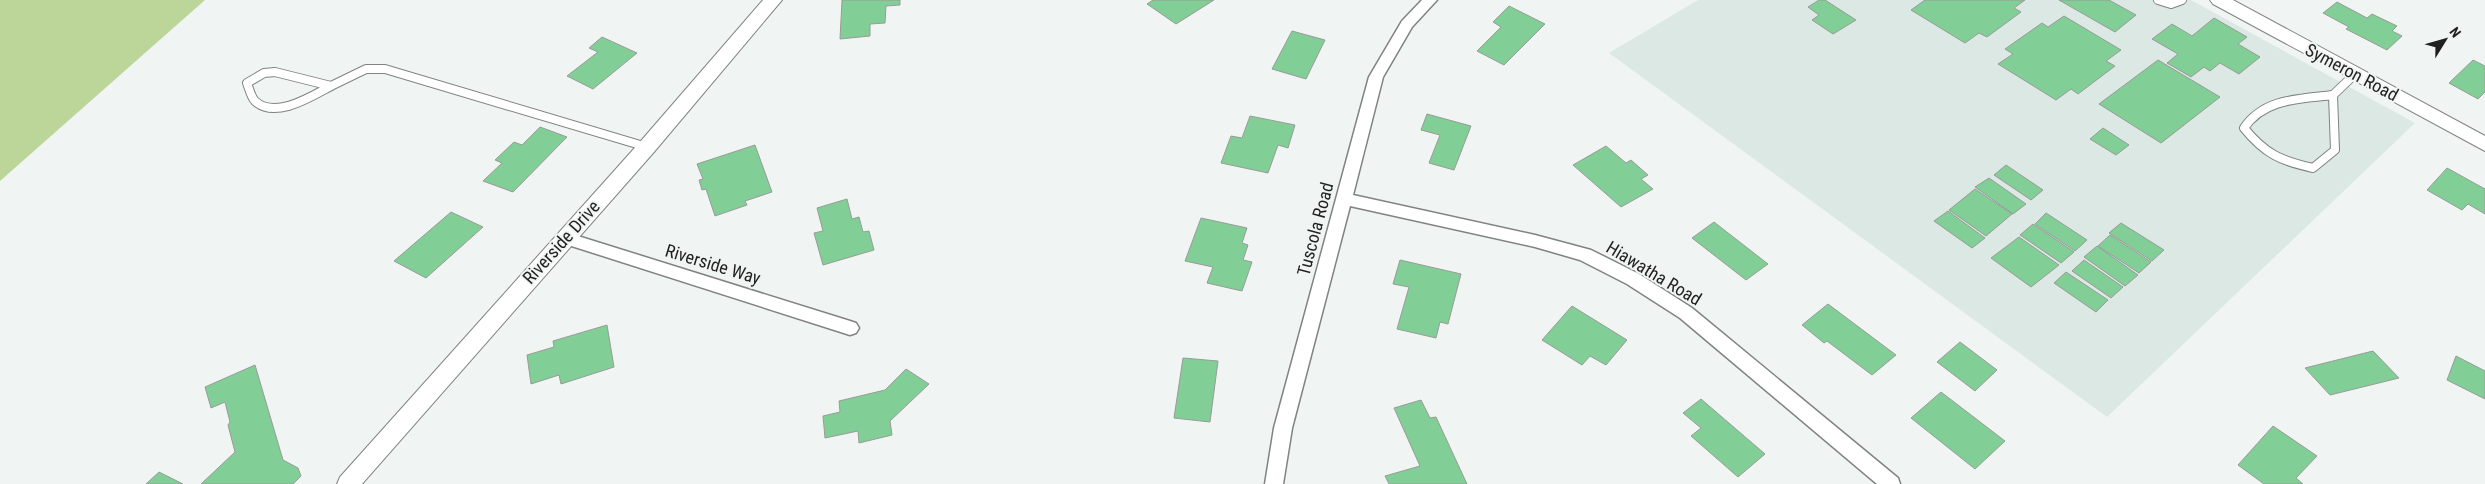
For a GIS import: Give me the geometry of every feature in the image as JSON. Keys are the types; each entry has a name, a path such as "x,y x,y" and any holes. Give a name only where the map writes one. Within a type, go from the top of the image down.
{"street":[{"name":"Riverside Drive","path":"348,484 647,147 773,0"},
{"name":"Tuscola Road","path":"1274,484 1283,428 1376,77 1407,24 1430,0"},
{"name":"Symeron Road","path":"2219,0 2485,144"},
{"name":"Hiawatha Road","path":"1344,198 1535,241 1585,255 1633,279 1686,313 1891,484"},
{"name":"Riverside Way","path":"565,238 850,328"}],"lane":[{"path":"2158,0 2171,4 2182,0"},
{"path":"332,86 275,72 264,73 247,82 249,96 261,106 275,108 295,104 332,86 367,68 386,69 647,147"},
{"path":"2333,95 2335,150 2313,168 2279,161 2258,145 2244,128 2252,116 2276,102 2333,95 2355,74"}],"shaded area":[{"path":"1698,0 2191,0 2415,123 2107,417 1609,53"}],"green space":[{"path":"0,0 205,0 0,181"}],"building":[{"path":"842,0 900,0 900,5 886,6 885,23 870,24 870,36 840,39"},
{"path":"1153,0 1214,0 1176,24 1147,4"},
{"path":"1819,0 1825,0 1856,20 1833,34 1812,20 1819,15 1808,7"},
{"path":"1925,0 2025,0 2014,8 2021,12 1987,37 1979,33 1965,43 1911,10"},
{"path":"2059,0 2109,0 2136,15 2115,32"},
{"path":"2337,2 2367,18 2372,14 2397,26 2392,31 2402,36 2387,50 2346,29 2349,27 2323,13"},
{"path":"1509,6 1545,24 1504,65 1477,51 1501,27 1493,22"},
{"path":"2064,16 2121,50 2106,61 2115,66 2078,94 2071,89 2056,100 1998,64 2013,54 2005,49 2042,23 2048,27"},
{"path":"2214,18 2247,37 2238,44 2260,57 2239,74 2220,63 2210,71 2204,67 2191,77 2167,63 2178,54 2152,39 2172,24 2192,36"},
{"path":"1292,31 1325,40 1306,79 1272,69"},
{"path":"602,37 637,53 593,89 567,76 598,52 589,48"},
{"path":"2158,60 2220,97 2161,143 2099,104"},
{"path":"2473,60 2485,66 2485,92 2478,99 2449,83"},
{"path":"1427,114 1471,126 1454,170 1429,163 1440,135 1421,130"},
{"path":"1250,116 1295,125 1288,148 1278,145 1268,173 1221,163 1231,136 1242,138"},
{"path":"540,127 567,137 513,192 483,181 502,163 495,160 514,142 522,145"},
{"path":"2103,128 2129,145 2116,155 2090,139"},
{"path":"755,145 772,192 745,201 747,205 715,216 706,189 702,190 699,180 703,179 697,164"},
{"path":"1606,146 1626,163 1631,160 1648,175 1641,179 1653,189 1621,207 1573,165"},
{"path":"2006,165 2043,190 2031,200 1994,175"},
{"path":"2447,168 2485,189 2485,214 2468,204 2462,210 2427,190"},
{"path":"1989,178 2026,204 2013,214 1975,187"},
{"path":"1975,189 2012,214 1986,236 1949,210"},
{"path":"847,199 852,219 859,217 863,232 869,231 874,250 823,265 814,233 823,231 817,208"},
{"path":"1948,211 1985,238 1972,248 1934,221"},
{"path":"451,212 483,227 426,278 394,261"},
{"path":"2046,213 2087,240 2075,251 2035,224"},
{"path":"1201,218 1247,228 1242,243 1248,245 1243,260 1252,262 1242,291 1207,283 1213,267 1185,261"},
{"path":"1714,222 1768,264 1746,280 1692,238"},
{"path":"2121,223 2164,250 2152,261 2109,233"},
{"path":"2033,224 2074,252 2061,263 2020,235"},
{"path":"2110,235 2151,262 2139,273 2098,246"},
{"path":"2019,237 2059,265 2031,287 1991,258"},
{"path":"2097,246 2138,275 2125,286 2084,257"},
{"path":"1400,260 1461,274 1448,324 1440,322 1436,338 1397,329 1409,287 1393,284"},
{"path":"2084,260 2123,287 2111,298 2072,271"},
{"path":"2066,272 2108,300 2096,312 2054,283"},
{"path":"1828,304 1896,355 1872,375 1827,341 1824,343 1802,325"},
{"path":"1572,306 1627,340 1606,365 1590,356 1582,365 1542,340"},
{"path":"607,325 614,367 561,384 559,375 531,384 527,355 554,347 553,341"},
{"path":"1960,342 1997,370 1975,391 1937,362"},
{"path":"2373,351 2399,378 2330,395 2305,368"},
{"path":"2456,356 2485,371 2485,399 2447,380"},
{"path":"1183,358 1218,361 1210,422 1174,418"},
{"path":"255,365 283,460 298,468 301,476 293,484 201,484 235,452 228,425 230,422 225,402 211,408 205,387"},
{"path":"906,369 929,384 890,421 892,435 859,443 858,431 825,438 823,416 840,412 839,401 885,390"},
{"path":"1941,392 2005,441 1975,469 1911,418"},
{"path":"1701,399 1765,454 1738,477 1691,436 1701,428 1683,413"},
{"path":"1421,400 1430,418 1436,417 1467,484 1389,484 1385,476 1420,466 1394,408"},
{"path":"2273,426 2317,456 2296,478 2303,484 2264,484 2238,465"},
{"path":"159,472 183,484 146,484"}]}
